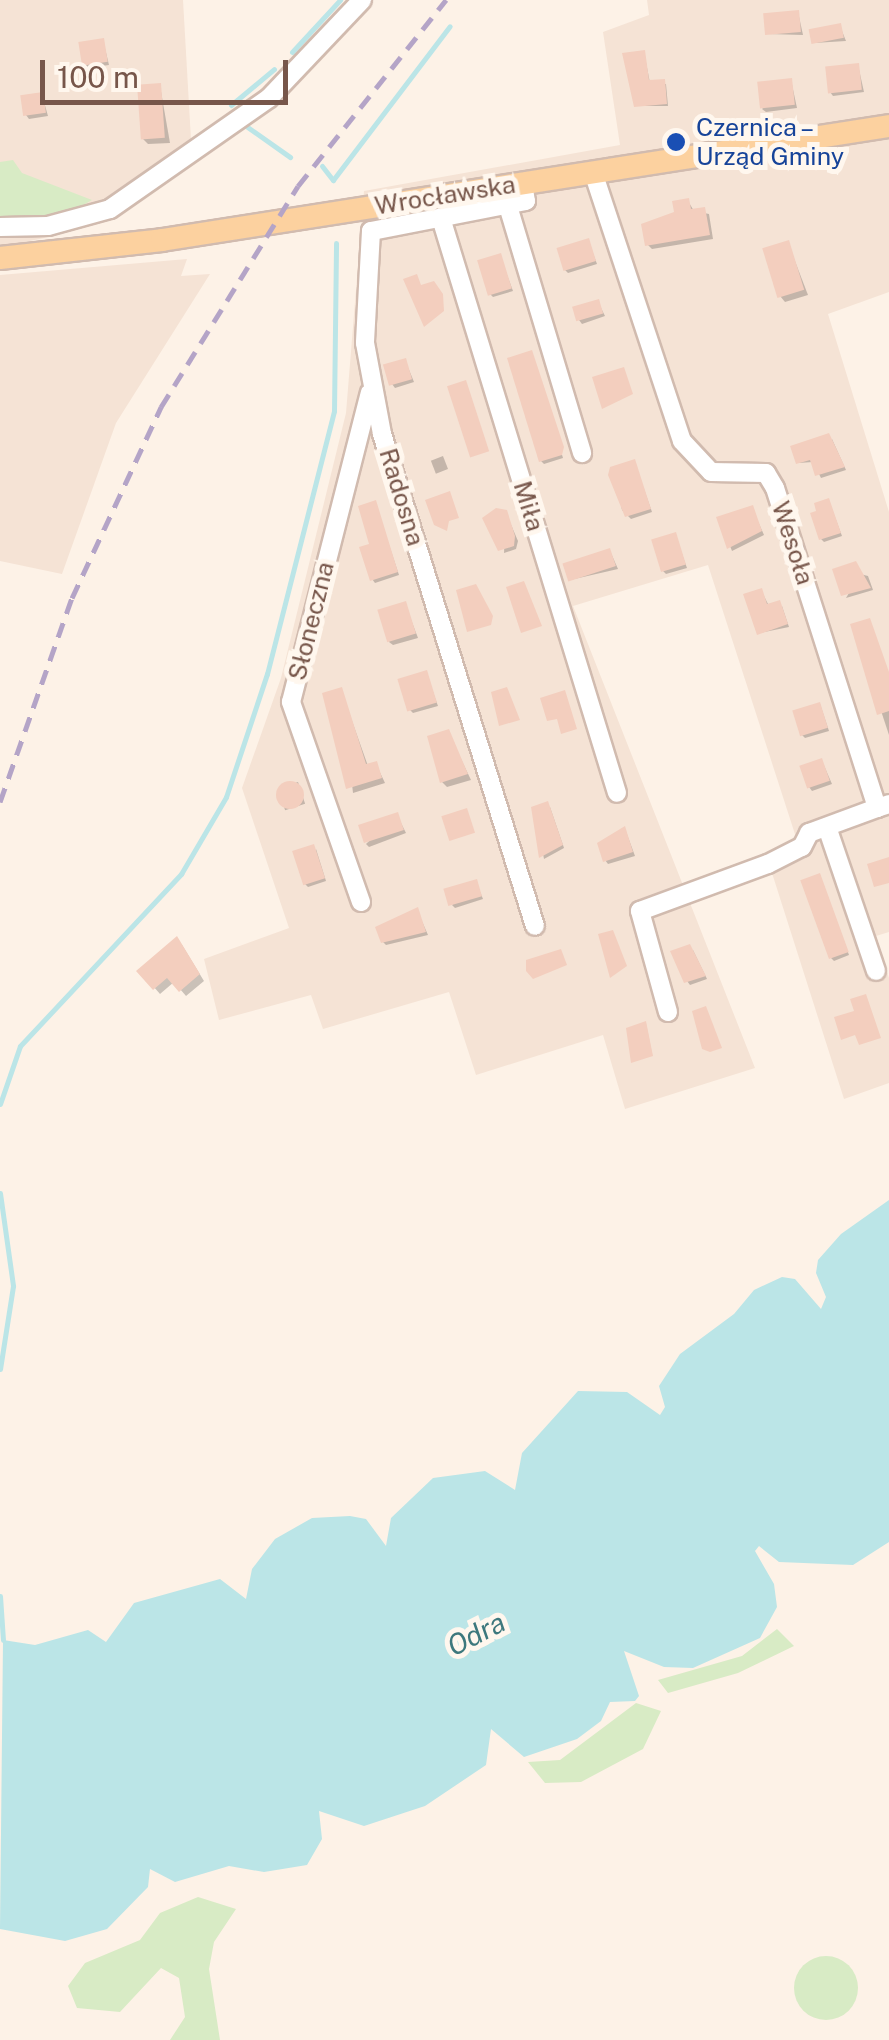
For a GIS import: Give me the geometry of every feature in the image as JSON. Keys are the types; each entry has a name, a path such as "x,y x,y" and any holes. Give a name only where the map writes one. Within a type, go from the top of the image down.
{"main road":[{"name":"Wrocławska","path":"0,258 889,126"}],"street":[{"path":"0,227 48,226 110,209 269,98 362,0"},
{"name":"Wesoła","path":"593,172 682,441 711,472 748,469 766,474 775,488 883,806 827,826 768,864 640,910 668,1012"},
{"path":"523,183 526,201 508,206 582,453"},
{"name":"Radosna","path":"508,206 371,230 365,343 370,392 535,926"},
{"name":"Miła","path":"441,218 616,793"},
{"name":"Słoneczna","path":"361,902 291,702 370,392"},
{"path":"827,826 876,971"}],"shaded area":[{"path":"0,0 183,0 191,140 54,236 0,247"},
{"path":"647,0 889,0 889,292 828,314 889,512 889,932 876,936 889,978 889,1083 844,1099 772,873 803,859 708,565 573,606 755,1068 625,1109 603,1035 476,1075 449,992 323,1029 311,995 219,1020 204,959 289,928 242,788 281,678 346,413 364,191 620,145 603,32 649,15"},
{"path":"187,259 181,276 210,274 116,423 62,574 0,561 0,275"}],"green space":[{"path":"13,160 22,173 92,200 31,235 0,237 0,162"},
{"path":"777,1629 794,1646 738,1673 668,1693 658,1680 742,1656"},
{"path":"636,1703 661,1711 643,1749 581,1782 545,1783 528,1762 560,1760"},
{"path":"198,1897 236,1909 214,1942 209,1969 220,2040 170,2040 185,2017 179,1978 161,1968 120,2012 77,2008 68,1986 85,1963 140,1940 160,1913"},
{"path":"826,1956 848,1966 858,1988 848,2010 826,2020 804,2010 794,1988 804,1966"}],"water":[{"name":"Odra","path":"889,1200 889,1542 853,1565 779,1562 759,1546 755,1551 774,1584 777,1607 760,1638 693,1668 664,1667 624,1651 639,1696 635,1701 610,1702 601,1721 577,1739 524,1757 491,1729 486,1765 425,1806 364,1826 319,1811 322,1839 307,1865 264,1872 229,1866 175,1882 150,1869 148,1887 107,1929 65,1941 0,1929 3,1640 35,1645 88,1630 106,1642 134,1603 220,1579 246,1599 252,1569 275,1539 312,1518 350,1516 366,1519 386,1546 391,1518 433,1478 485,1471 515,1490 522,1453 578,1391 627,1392 660,1415 665,1407 659,1386 680,1354 734,1314 754,1290 782,1277 795,1279 821,1309 826,1297 816,1273 818,1260 841,1234"}],"building":[{"path":"799,10 801,32 765,35 763,13"},
{"path":"841,23 844,38 811,44 809,29"},
{"path":"104,38 108,62 82,66 78,42"},
{"path":"645,50 649,80 665,79 667,104 634,107 622,53"},
{"path":"859,63 862,90 828,93 825,67"},
{"path":"792,78 795,105 760,109 757,82"},
{"path":"161,83 165,138 141,140 137,85"},
{"path":"43,92 46,113 23,116 20,95"},
{"path":"689,198 691,209 705,207 710,235 645,246 641,224 674,212 672,201"},
{"path":"589,238 596,261 564,271 556,248"},
{"path":"789,240 804,290 777,298 762,248"},
{"path":"501,253 512,288 488,296 477,260"},
{"path":"417,274 421,285 434,281 443,294 444,311 424,327 403,279"},
{"path":"599,299 603,313 576,321 572,307"},
{"path":"532,350 564,447 562,455 539,462 507,358"},
{"path":"406,358 412,379 389,386 383,365"},
{"path":"624,367 633,394 602,409 592,377"},
{"path":"466,380 489,451 470,458 447,386"},
{"path":"829,433 845,467 815,476 810,460 796,464 790,446"},
{"path":"635,459 651,509 625,517 608,475 610,467"},
{"path":"450,491 459,518 449,521 447,531 434,525 425,500"},
{"path":"829,498 841,533 819,540 810,513 816,511 814,503"},
{"path":"376,500 398,572 370,581 359,547 369,544 358,506"},
{"path":"753,505 762,531 727,549 716,517"},
{"path":"496,508 507,510 515,536 514,546 498,551 482,518"},
{"path":"676,532 686,565 661,572 651,540"},
{"path":"610,548 616,566 568,582 562,563"},
{"path":"856,561 871,588 841,596 832,569"},
{"path":"524,581 542,626 521,633 506,587"},
{"path":"476,584 493,616 491,625 467,632 456,590"},
{"path":"762,588 767,604 780,600 788,624 757,635 743,594"},
{"path":"406,601 416,634 387,642 377,610"},
{"path":"870,618 889,672 889,711 877,715 850,624"},
{"path":"427,670 437,703 407,712 397,679"},
{"path":"342,687 366,764 377,761 382,778 346,789 322,693"},
{"path":"507,687 520,720 499,726 491,692"},
{"path":"565,690 577,729 561,734 557,719 547,721 540,698"},
{"path":"820,702 828,728 800,736 792,710"},
{"path":"449,729 468,774 440,783 427,736"},
{"path":"822,758 830,781 807,789 799,766"},
{"path":"290,781 300,785 304,795 300,805 290,809 280,805 276,795 280,785"},
{"path":"548,801 563,845 539,858 531,807"},
{"path":"467,808 475,833 449,841 441,816"},
{"path":"398,812 404,830 364,843 358,825"},
{"path":"625,826 633,852 603,862 597,843"},
{"path":"314,844 325,878 303,885 292,851"},
{"path":"889,857 889,883 874,887 867,864"},
{"path":"820,873 849,952 829,959 800,880"},
{"path":"477,879 482,896 448,906 443,889"},
{"path":"418,907 426,932 381,943 375,927"},
{"path":"613,930 627,966 610,978 598,934"},
{"path":"177,936 200,974 179,992 167,978 153,990 136,971"},
{"path":"690,944 706,976 684,983 670,951"},
{"path":"561,949 567,965 533,979 526,971 526,960"},
{"path":"866,994 881,1038 859,1045 855,1035 841,1040 834,1017 854,1011 850,999"},
{"path":"706,1006 722,1048 710,1052 702,1049 692,1011"},
{"path":"646,1021 653,1056 631,1063 626,1028"}],"waterway":[{"path":"292,52 340,0"},
{"path":"322,166 333,180 450,26"},
{"path":"231,105 274,69"},
{"path":"246,126 290,157"},
{"path":"0,1104 20,1046 181,874 226,797 267,674 334,411 336,243"},
{"path":"0,1193 13,1286 0,1369"},
{"path":"0,1596 3,1640"}],"railway":[{"path":"0,802 72,598 161,407 298,186 446,0"}],"place":[{"name":"Czernica – Urząd Gminy","path":"676,142"}]}
